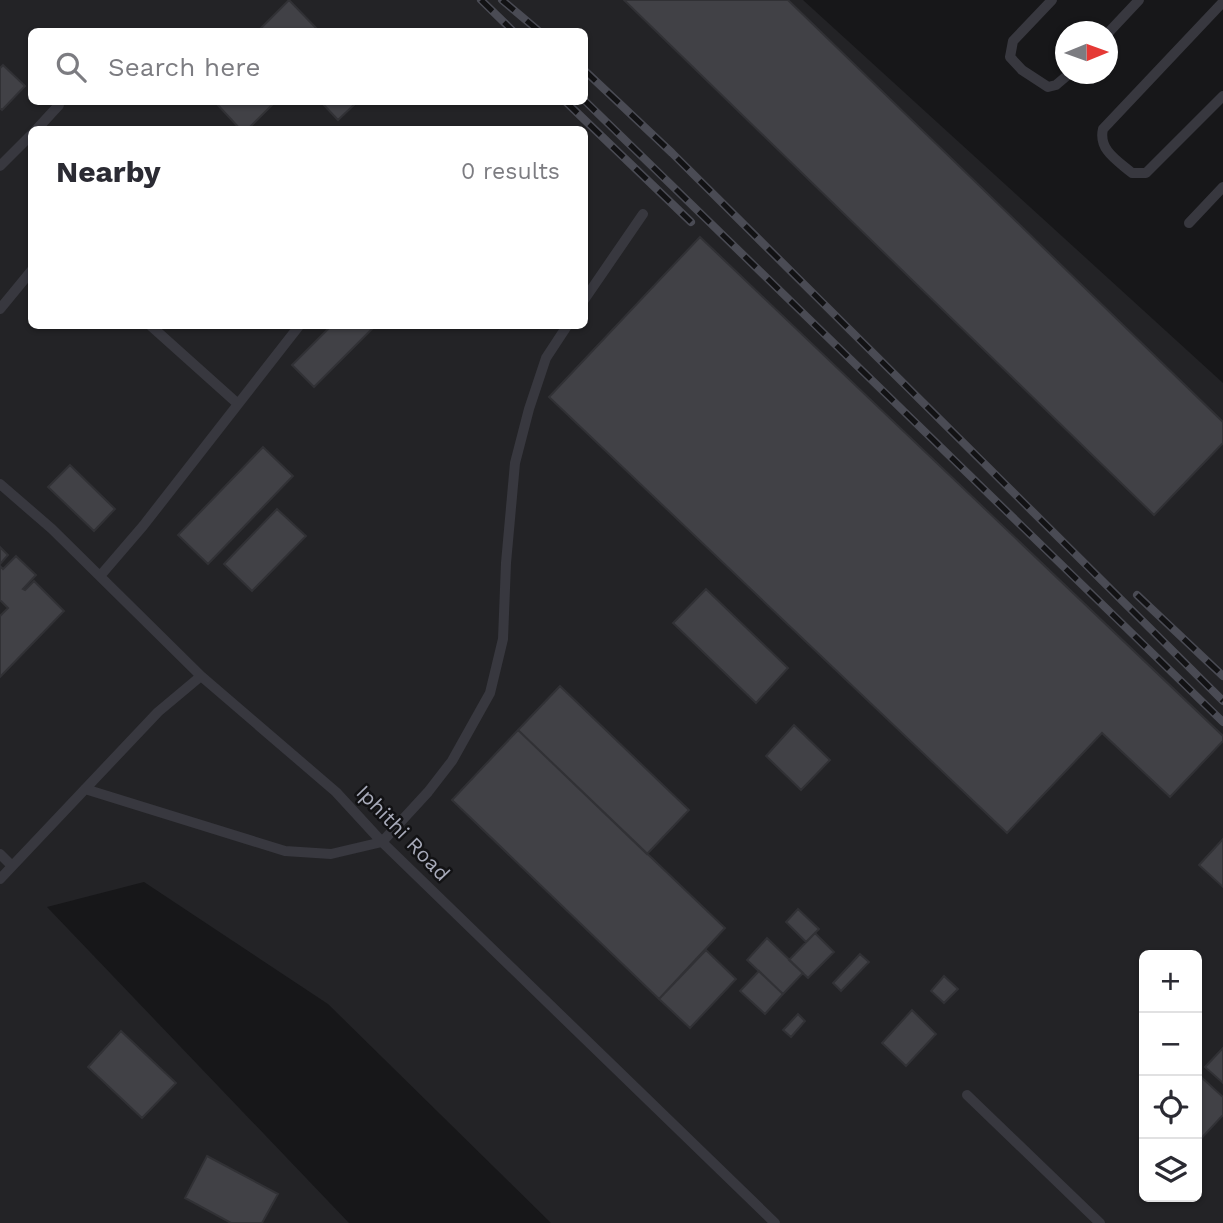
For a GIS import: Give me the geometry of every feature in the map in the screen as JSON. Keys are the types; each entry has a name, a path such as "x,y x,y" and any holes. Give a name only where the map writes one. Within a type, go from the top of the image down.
{"lane":[{"path":"1052,0 1013,41 1010,57 1022,70 1048,87 1057,84"},
{"path":"1118,22 1139,0"},
{"path":"1223,2 1103,129 1102,141 1109,153 1132,173 1150,172 1223,96"},
{"path":"40,126 59,105"},
{"path":"0,166 28,138"},
{"path":"1189,223 1223,187"},
{"path":"588,294 643,214"},
{"path":"0,309 28,275"},
{"path":"154,329 237,404"},
{"path":"100,576 143,526 297,329"},
{"path":"85,789 285,850 331,854 382,842 428,792 452,761 490,693 503,639 506,563 515,463 546,358 565,329"},
{"name":"Iphithi Road","path":"0,484 52,529 201,676 336,792 382,842 775,1223"},
{"path":"0,879 158,712 201,676"},
{"path":"0,854 12,866"},
{"path":"967,1095 1100,1223"}],"shaded area":[{"path":"0,0 803,0 1223,383 1223,1223 551,1223 328,1004 144,882 47,907 349,1223 0,1223"}],"building":[{"path":"289,0 316,28 261,28"},
{"path":"624,0 788,0 1223,422 1223,443 1154,515"},
{"path":"3,65 25,86 2,110 0,68"},
{"path":"218,105 272,105 251,126 237,126"},
{"path":"324,105 354,105 338,120"},
{"path":"700,237 1223,736 1223,741 1170,797 1102,733 1007,833 549,397"},
{"path":"328,329 372,329 314,387 292,365"},
{"path":"263,447 293,476 208,564 178,535"},
{"path":"70,465 115,509 94,531 48,487"},
{"path":"277,509 306,536 252,591 224,564"},
{"path":"0,547 8,555 0,564"},
{"path":"16,556 36,575 23,589 34,581 64,611 0,677 0,616 8,608 0,600 0,566 3,569"},
{"path":"706,589 788,668 756,703 673,623"},
{"path":"560,686 689,810 647,854 518,730"},
{"path":"794,725 830,760 801,790 766,756"},
{"path":"518,730 725,928 659,999 452,800"},
{"path":"1223,839 1223,887 1199,865"},
{"path":"798,909 819,929 806,942 786,922"},
{"path":"815,933 834,952 808,978 789,960"},
{"path":"767,938 803,973 783,994 747,960"},
{"path":"706,950 736,979 690,1028 659,999"},
{"path":"860,954 869,962 841,991 833,983"},
{"path":"759,971 783,994 765,1014 740,991"},
{"path":"944,976 958,989 944,1003 931,991"},
{"path":"912,1010 936,1034 906,1066 882,1043"},
{"path":"798,1014 805,1021 791,1037 783,1030"},
{"path":"121,1031 176,1083 142,1118 88,1067"},
{"path":"1223,1048 1223,1083 1205,1067"},
{"path":"1202,1078 1223,1097 1223,1115 1202,1138"},
{"path":"207,1156 278,1194 262,1223 231,1223 185,1198"}],"railway":[{"path":"481,0 510,28"},
{"path":"502,0 535,28"},
{"path":"588,74 672,153 1223,701"},
{"path":"588,104 1223,722"},
{"path":"569,105 691,222"},
{"path":"1137,595 1223,676"}]}
